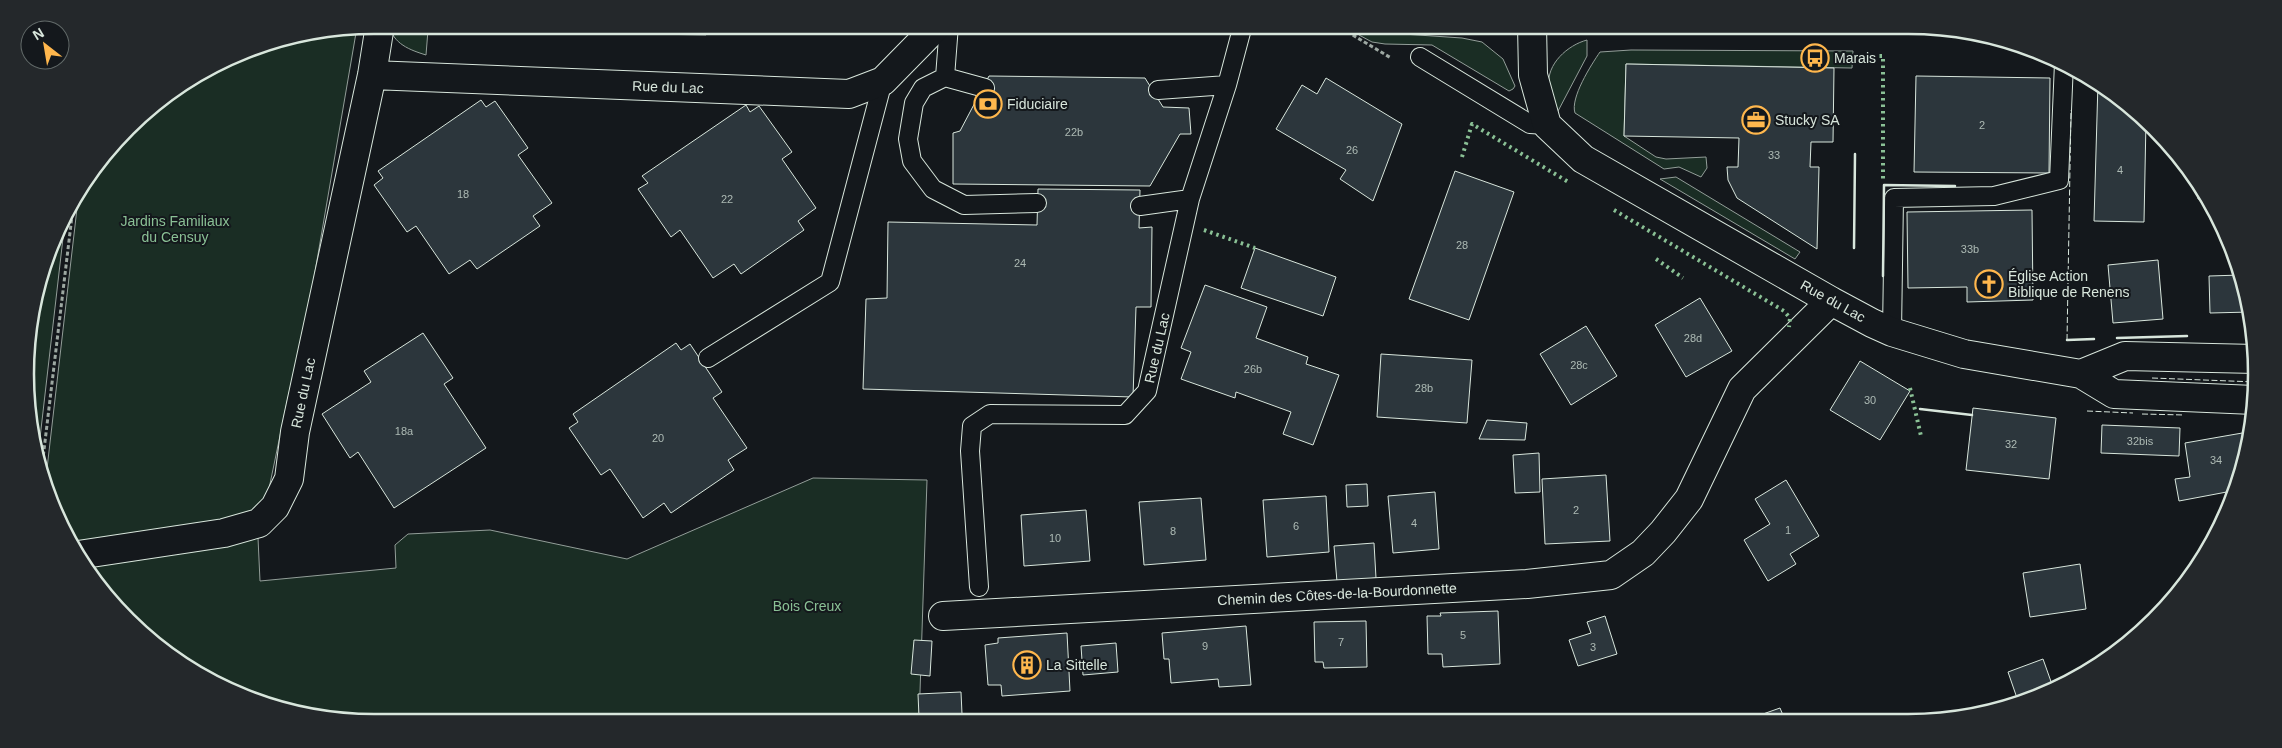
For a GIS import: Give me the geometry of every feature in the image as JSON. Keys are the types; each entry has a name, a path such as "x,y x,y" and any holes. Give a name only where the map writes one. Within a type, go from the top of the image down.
{"street":[{"name":"Rue du Lac","path":"85,554 224,534 259,523 275,507 289,479 295,432 372,75 379,34"},
{"name":"Rue du Lac","path":"372,75 849,94 883,80 929,34"},
{"path":"1532,34 1533,75 1547,125"},
{"name":"Rue du Lac","path":"1547,125 1583,159 1831,301 1892,332 1964,354 2081,374 2114,394 2247,400"},
{"name":"Chemin des Côtes-de-la-Bourdonnette","path":"943,616 1527,584 1610,575 1643,553 1663,532 1689,499 1742,389 1831,301"},
{"path":"2081,374 2125,356 2248,359"}],"lane":[{"path":"945,77 948,34"},
{"name":"Rue du Lac","path":"979,587 970,451 972,426 990,414 1125,415 1147,391 1190,199 1228,85 1241,34"},
{"path":"1420,57 1530,124 1547,125"},
{"path":"1892,332 1894,198 1994,196 2059,180 2064,72"},
{"path":"985,88 945,77 923,88 914,103 908,139 912,161 933,189 964,205 1038,203"},
{"path":"708,358 830,282 883,80"},
{"path":"1158,90 1228,85"},
{"path":"1140,206 1190,199"}],"path":[{"path":"43,455 72,218"}],"green space":[{"name":"Jardins Familiaux du Censuy","path":"356,34 309,307 266,503 236,520 80,545 60,504 47,468 77,208 91,185 133,133 167,104 204,79 244,60 286,45 308,40"},
{"path":"392,34 428,34 426,55 408,48"},
{"path":"650,34 706,34 706,35"},
{"path":"1403,34 1462,38 1482,42 1503,59 1515,86 1509,91 1432,45 1385,44 1372,42 1359,35"},
{"path":"1587,40 1587,56 1557,113 1549,86 1551,70 1566,51"},
{"path":"1631,50 1853,51 1852,68 1626,64 1624,136 1656,157 1666,159 1706,157 1707,168 1701,177 1679,167 1664,169 1575,113 1574,107 1578,91 1600,52"},
{"path":"1676,177 1800,252 1795,259 1660,179"},
{"path":"63,237 40,439 34,396 34,352 45,286"},
{"name":"Bois Creux","path":"813,478 927,480 919,714 352,714 308,708 286,703 244,688 204,669 185,657 133,615 92,564 258,538 260,581 396,568 395,545 408,534 490,530 627,559"}],"building":[{"path":"1626,64 1834,68 1833,142 1811,142 1810,167 1819,167 1817,249 1737,198 1728,180 1727,167 1738,167 1739,138 1624,136"},
{"path":"989,76 1145,78 1163,107 1189,108 1191,134 1180,134 1150,186 953,184 953,133 960,131"},
{"path":"1916,76 2050,78 2049,173 1914,172"},
{"path":"1326,78 1402,124 1373,201 1340,179 1346,170 1276,129 1302,85 1317,94"},
{"path":"2098,92 2146,130 2144,222 2094,221"},
{"path":"481,100 486,107 495,101 528,148 518,155 552,203 533,216 540,226 477,269 470,260 449,274 416,226 407,232 374,185 383,178 378,171"},
{"path":"746,105 750,112 759,106 792,152 782,159 816,208 798,221 804,230 741,274 734,264 713,278 680,230 671,237 638,189 648,183 642,176"},
{"path":"1455,171 1514,192 1469,320 1409,299"},
{"path":"1038,189 1140,190 1139,228 1152,227 1151,307 1136,307 1133,397 863,389 866,299 887,298 888,222 1037,225"},
{"path":"2032,210 2033,300 1967,302 1967,287 1908,288 1907,212"},
{"path":"1255,248 1336,277 1323,316 1241,288"},
{"path":"2158,260 2163,319 2113,323 2108,265"},
{"path":"2233,275 2243,312 2210,313 2209,276"},
{"path":"1205,285 1267,307 1256,338 1308,357 1306,364 1339,375 1313,445 1283,434 1291,412 1236,392 1235,398 1181,379 1191,352 1181,348"},
{"path":"1700,298 1732,351 1686,377 1655,325"},
{"path":"1586,326 1617,376 1571,405 1540,354"},
{"path":"423,333 453,378 444,384 486,448 394,508 358,452 350,458 322,414 371,382 364,371"},
{"path":"676,343 681,350 690,344 722,392 713,398 747,448 728,460 734,470 671,513 664,503 643,518 610,469 601,475 569,428 578,422 573,414"},
{"path":"1381,354 1472,360 1467,423 1377,417"},
{"path":"1860,361 1910,391 1880,440 1830,410"},
{"path":"1973,408 2056,418 2049,479 1966,470"},
{"path":"1487,420 1527,423 1525,440 1479,439"},
{"path":"2102,425 2180,428 2179,456 2101,453"},
{"path":"2243,433 2237,462 2227,492 2179,501 2175,479 2190,477 2185,443"},
{"path":"1539,453 1540,492 1515,493 1513,455"},
{"path":"1606,475 1610,541 1545,544 1542,479"},
{"path":"1786,480 1819,536 1790,554 1796,564 1768,581 1744,540 1770,524 1755,499"},
{"path":"1367,484 1368,506 1347,507 1346,485"},
{"path":"1435,492 1439,549 1393,553 1388,496"},
{"path":"1326,496 1329,552 1267,557 1263,500"},
{"path":"1201,498 1206,560 1144,565 1139,502"},
{"path":"1086,510 1090,561 1024,566 1021,515"},
{"path":"1374,543 1376,578 1337,582 1334,546"},
{"path":"2080,564 2086,609 2030,617 2023,573"},
{"path":"1498,611 1500,664 1443,667 1442,654 1428,654 1427,616 1441,616 1440,613"},
{"path":"1605,616 1617,654 1578,666 1569,640 1591,633 1587,622"},
{"path":"1366,621 1367,667 1324,668 1323,662 1315,662 1314,622"},
{"path":"1246,626 1251,685 1219,687 1218,679 1171,683 1169,659 1164,659 1162,633"},
{"name":"La Sittelle","path":"1067,633 1070,691 1002,696 1001,685 988,685 985,645 998,643 998,638"},
{"path":"914,640 932,641 930,676 911,674"},
{"path":"1116,643 1118,672 1083,675 1081,646"},
{"path":"2043,659 2051,682 2016,696 2008,672"},
{"path":"961,692 962,714 919,714 918,694"},
{"path":"1780,708 1782,714 1763,714"}],"hedge":[{"path":"1860,56 1883,56 1883,181"},
{"path":"1462,157 1472,124 1570,183"},
{"path":"1614,210 1784,311 1790,318 1789,327"},
{"path":"1204,230 1255,248"},
{"path":"1656,259 1683,278"},
{"path":"1910,388 1921,436"}],"fence":[{"path":"2067,340 2071,110"},
{"path":"2152,378 2248,382"},
{"path":"2087,411 2133,413"},
{"path":"2142,414 2184,415"}],"wall":[{"path":"1854,248 1855,154"},
{"path":"1883,276 1884,185 1955,186"},
{"path":"2117,338 2187,336"},
{"path":"2067,340 2094,339"},
{"path":"1920,409 1972,415"}],"place":[{"name":"Marais","path":"1815,58"},
{"name":"Fiduciaire","path":"988,104"},
{"name":"Stucky SA","path":"1756,120"},
{"name":"Église Action Biblique de Renens","path":"1989,284"},
{"name":"La Sittelle","path":"1027,665"}]}
